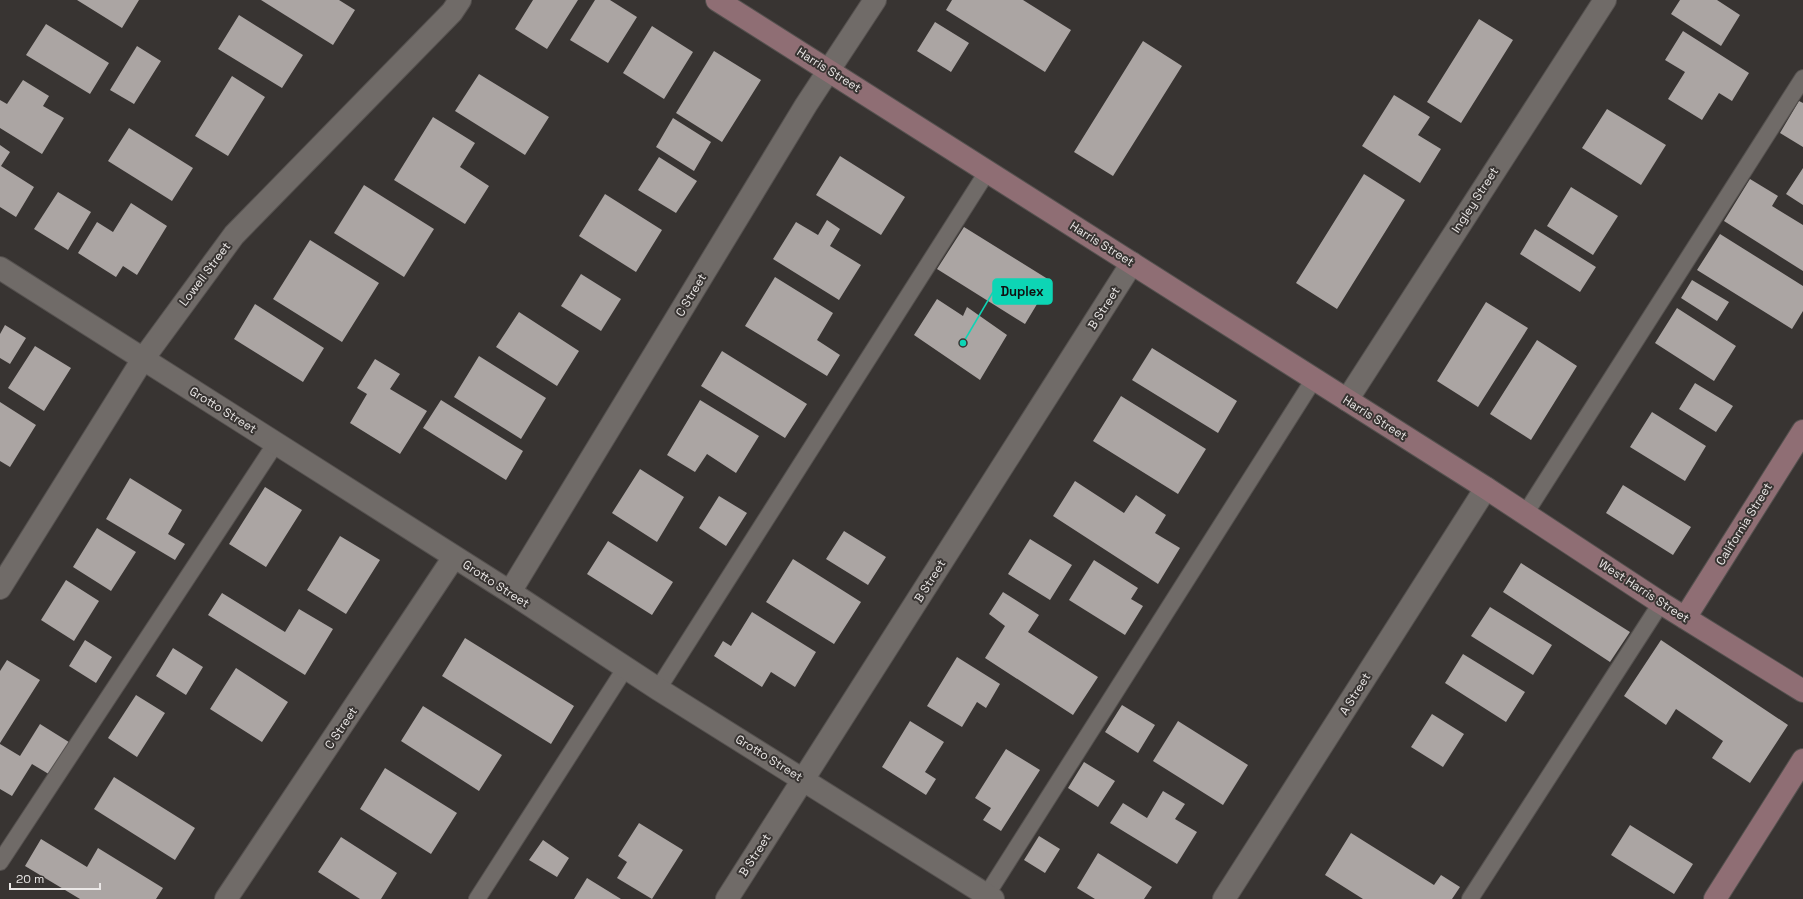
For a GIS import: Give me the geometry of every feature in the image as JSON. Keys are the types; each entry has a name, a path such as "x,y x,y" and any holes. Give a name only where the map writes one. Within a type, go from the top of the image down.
{"main road":[{"name":"Harris Street","path":"717,0 1486,488"},
{"name":"California Street","path":"1685,618 1803,431"},
{"name":"West Harris Street","path":"1486,488 1661,603 1803,691"},
{"path":"1715,899 1803,760"}],"street":[{"name":"Lowell Street","path":"0,588 143,360 234,235 452,12 460,0"},
{"name":"C Street","path":"510,592 829,70 875,0"},
{"name":"Ingley Street","path":"1346,400 1605,0"},
{"name":"B Street","path":"727,899 1132,264"},
{"name":"Grotto Street","path":"0,268 510,592 658,689 804,779 988,898"},
{"name":"A Street","path":"1224,899 1486,488"},
{"name":"C Street","path":"226,899 454,557"}],"lane":[{"path":"1525,514 1803,78"},
{"path":"658,689 987,172"},
{"path":"988,898 1314,379"},
{"path":"0,862 276,443"},
{"path":"1470,899 1661,603"},
{"path":"477,899 626,667"}],"building":[{"path":"77,0 139,0 122,28"},
{"path":"261,0 339,0 355,10 333,45"},
{"path":"533,0 578,0 547,49 515,29"},
{"path":"595,0 610,0 637,17 608,63 570,40"},
{"path":"952,0 1023,0 1071,30 1045,72 946,10"},
{"path":"1680,0 1717,0 1740,15 1721,46 1671,14"},
{"path":"239,15 303,55 282,88 218,49"},
{"path":"1479,19 1513,40 1461,123 1427,102"},
{"path":"935,22 969,43 951,72 917,51"},
{"path":"46,24 109,63 90,94 26,55"},
{"path":"652,26 693,52 664,99 623,73"},
{"path":"1683,31 1749,73 1732,101 1719,93 1702,120 1668,99 1685,72 1665,60"},
{"path":"1143,41 1182,66 1113,176 1074,152"},
{"path":"137,46 161,61 134,104 110,90"},
{"path":"714,51 761,80 722,142 676,113"},
{"path":"479,74 549,117 525,155 455,111"},
{"path":"232,76 265,97 228,156 195,136"},
{"path":"23,80 49,96 43,106 64,118 42,154 0,128 0,100 7,104"},
{"path":"1394,95 1430,117 1418,135 1441,149 1420,183 1362,146"},
{"path":"1799,101 1803,103 1803,147 1780,133"},
{"path":"1607,109 1666,145 1641,185 1582,148"},
{"path":"433,117 475,143 460,167 489,186 465,224 394,180"},
{"path":"673,118 711,142 694,171 656,147"},
{"path":"129,128 193,168 172,201 108,161"},
{"path":"0,145 10,152 1,166 34,187 16,217 0,207"},
{"path":"840,156 905,197 881,235 816,195"},
{"path":"659,157 697,181 676,213 638,190"},
{"path":"1803,168 1803,205 1786,194"},
{"path":"1364,174 1405,200 1337,309 1296,283"},
{"path":"1750,179 1778,196 1772,206 1803,225 1803,271 1724,221"},
{"path":"364,185 434,229 404,277 334,233"},
{"path":"1571,187 1618,216 1593,255 1547,226"},
{"path":"58,192 91,212 68,250 34,229"},
{"path":"605,194 662,230 636,272 579,236"},
{"path":"131,203 167,226 137,275 123,266 116,277 78,253 97,222 113,232"},
{"path":"827,220 840,229 830,246 861,265 839,300 773,259 796,222 818,235"},
{"path":"964,227 1051,281 1025,324 937,269"},
{"path":"1535,229 1596,267 1580,292 1520,254"},
{"path":"1720,234 1803,286 1803,311 1792,329 1697,270"},
{"path":"310,240 379,283 342,342 273,299"},
{"path":"581,274 621,299 601,331 561,306"},
{"path":"775,277 833,313 817,340 840,355 827,376 745,326"},
{"path":"1692,280 1729,302 1717,321 1681,298"},
{"path":"937,299 963,316 967,307 1007,335 980,380 914,335"},
{"path":"1486,302 1528,328 1478,407 1437,381"},
{"path":"255,304 324,348 303,382 234,339"},
{"path":"1677,308 1736,346 1714,381 1655,343"},
{"path":"519,312 579,351 557,386 496,347"},
{"path":"5,325 26,338 10,364 0,358 0,334"},
{"path":"1537,340 1577,366 1531,440 1490,414"},
{"path":"35,346 71,368 44,411 8,388"},
{"path":"1152,348 1237,401 1218,433 1132,380"},
{"path":"722,351 807,404 785,438 701,386"},
{"path":"479,356 546,398 521,439 454,397"},
{"path":"375,359 400,374 390,389 427,411 400,454 350,423 367,394 357,388"},
{"path":"1695,383 1733,406 1716,432 1679,409"},
{"path":"1121,396 1206,449 1178,494 1093,441"},
{"path":"441,400 523,451 506,480 423,428"},
{"path":"700,400 759,436 736,473 707,454 695,472 667,455"},
{"path":"0,402 36,425 10,467 0,461"},
{"path":"1652,412 1706,446 1685,481 1630,447"},
{"path":"640,469 684,497 657,542 612,513"},
{"path":"130,478 182,510 168,534 185,544 175,560 106,519"},
{"path":"1075,481 1124,513 1136,495 1166,515 1155,533 1180,548 1158,584 1053,516"},
{"path":"1623,485 1691,527 1673,555 1606,513"},
{"path":"265,487 302,510 266,567 229,544"},
{"path":"719,496 747,513 726,546 699,528"},
{"path":"97,528 136,552 111,591 73,567"},
{"path":"844,531 886,557 868,585 826,559"},
{"path":"340,536 380,560 346,614 307,590"},
{"path":"1030,539 1072,565 1050,600 1008,574"},
{"path":"608,541 673,582 652,615 587,574"},
{"path":"793,559 861,602 834,644 766,602"},
{"path":"1094,560 1138,588 1131,599 1143,606 1125,635 1069,600"},
{"path":"1521,563 1630,632 1610,662 1503,592"},
{"path":"66,580 99,601 74,641 41,620"},
{"path":"1003,592 1039,615 1028,632 1098,677 1073,715 985,658 1005,626 989,614"},
{"path":"222,593 285,632 299,609 333,629 305,675 208,615"},
{"path":"1490,607 1552,645 1533,675 1471,636"},
{"path":"752,612 816,652 795,687 771,672 762,687 714,656 723,641 731,646"},
{"path":"465,638 574,706 551,744 442,676"},
{"path":"85,640 112,657 96,683 69,666"},
{"path":"1661,640 1788,725 1750,783 1712,758 1723,741 1676,709 1666,725 1624,696"},
{"path":"173,648 203,667 186,695 156,676"},
{"path":"1463,654 1525,692 1506,722 1445,683"},
{"path":"957,657 1000,684 986,708 977,702 962,727 927,706"},
{"path":"7,660 40,680 0,743 0,671"},
{"path":"236,668 288,702 262,742 210,709"},
{"path":"136,695 165,713 137,757 108,738"},
{"path":"1122,705 1155,725 1138,753 1105,732"},
{"path":"423,706 502,755 479,791 401,741"},
{"path":"1432,714 1464,734 1443,767 1411,747"},
{"path":"910,721 944,742 925,772 936,779 926,795 882,767"},
{"path":"1178,721 1248,765 1223,805 1153,761"},
{"path":"40,724 72,744 52,776 32,764 12,796 0,789 0,744 20,756"},
{"path":"1006,749 1040,770 1001,831 983,820 991,808 975,798"},
{"path":"1084,762 1115,781 1098,807 1068,788"},
{"path":"385,768 457,813 431,854 360,809"},
{"path":"114,777 195,828 175,860 94,809"},
{"path":"1163,791 1185,804 1175,819 1197,832 1177,864 1110,823 1123,803 1147,818"},
{"path":"639,823 683,850 652,899 617,878 627,862 618,856"},
{"path":"1630,825 1693,864 1674,894 1611,855"},
{"path":"1351,833 1434,885 1441,875 1460,887 1452,899 1363,899 1325,875"},
{"path":"1039,836 1060,849 1045,873 1024,860"},
{"path":"341,837 397,873 381,899 360,899 318,872"},
{"path":"41,839 87,867 98,848 163,888 156,899 80,899 25,866"},
{"path":"543,840 569,858 557,877 529,860"},
{"path":"1098,853 1152,887 1144,899 1095,899 1077,888"},
{"path":"587,878 621,899 574,899"}],"place":[{"name":"Duplex","path":"963,343"}]}
